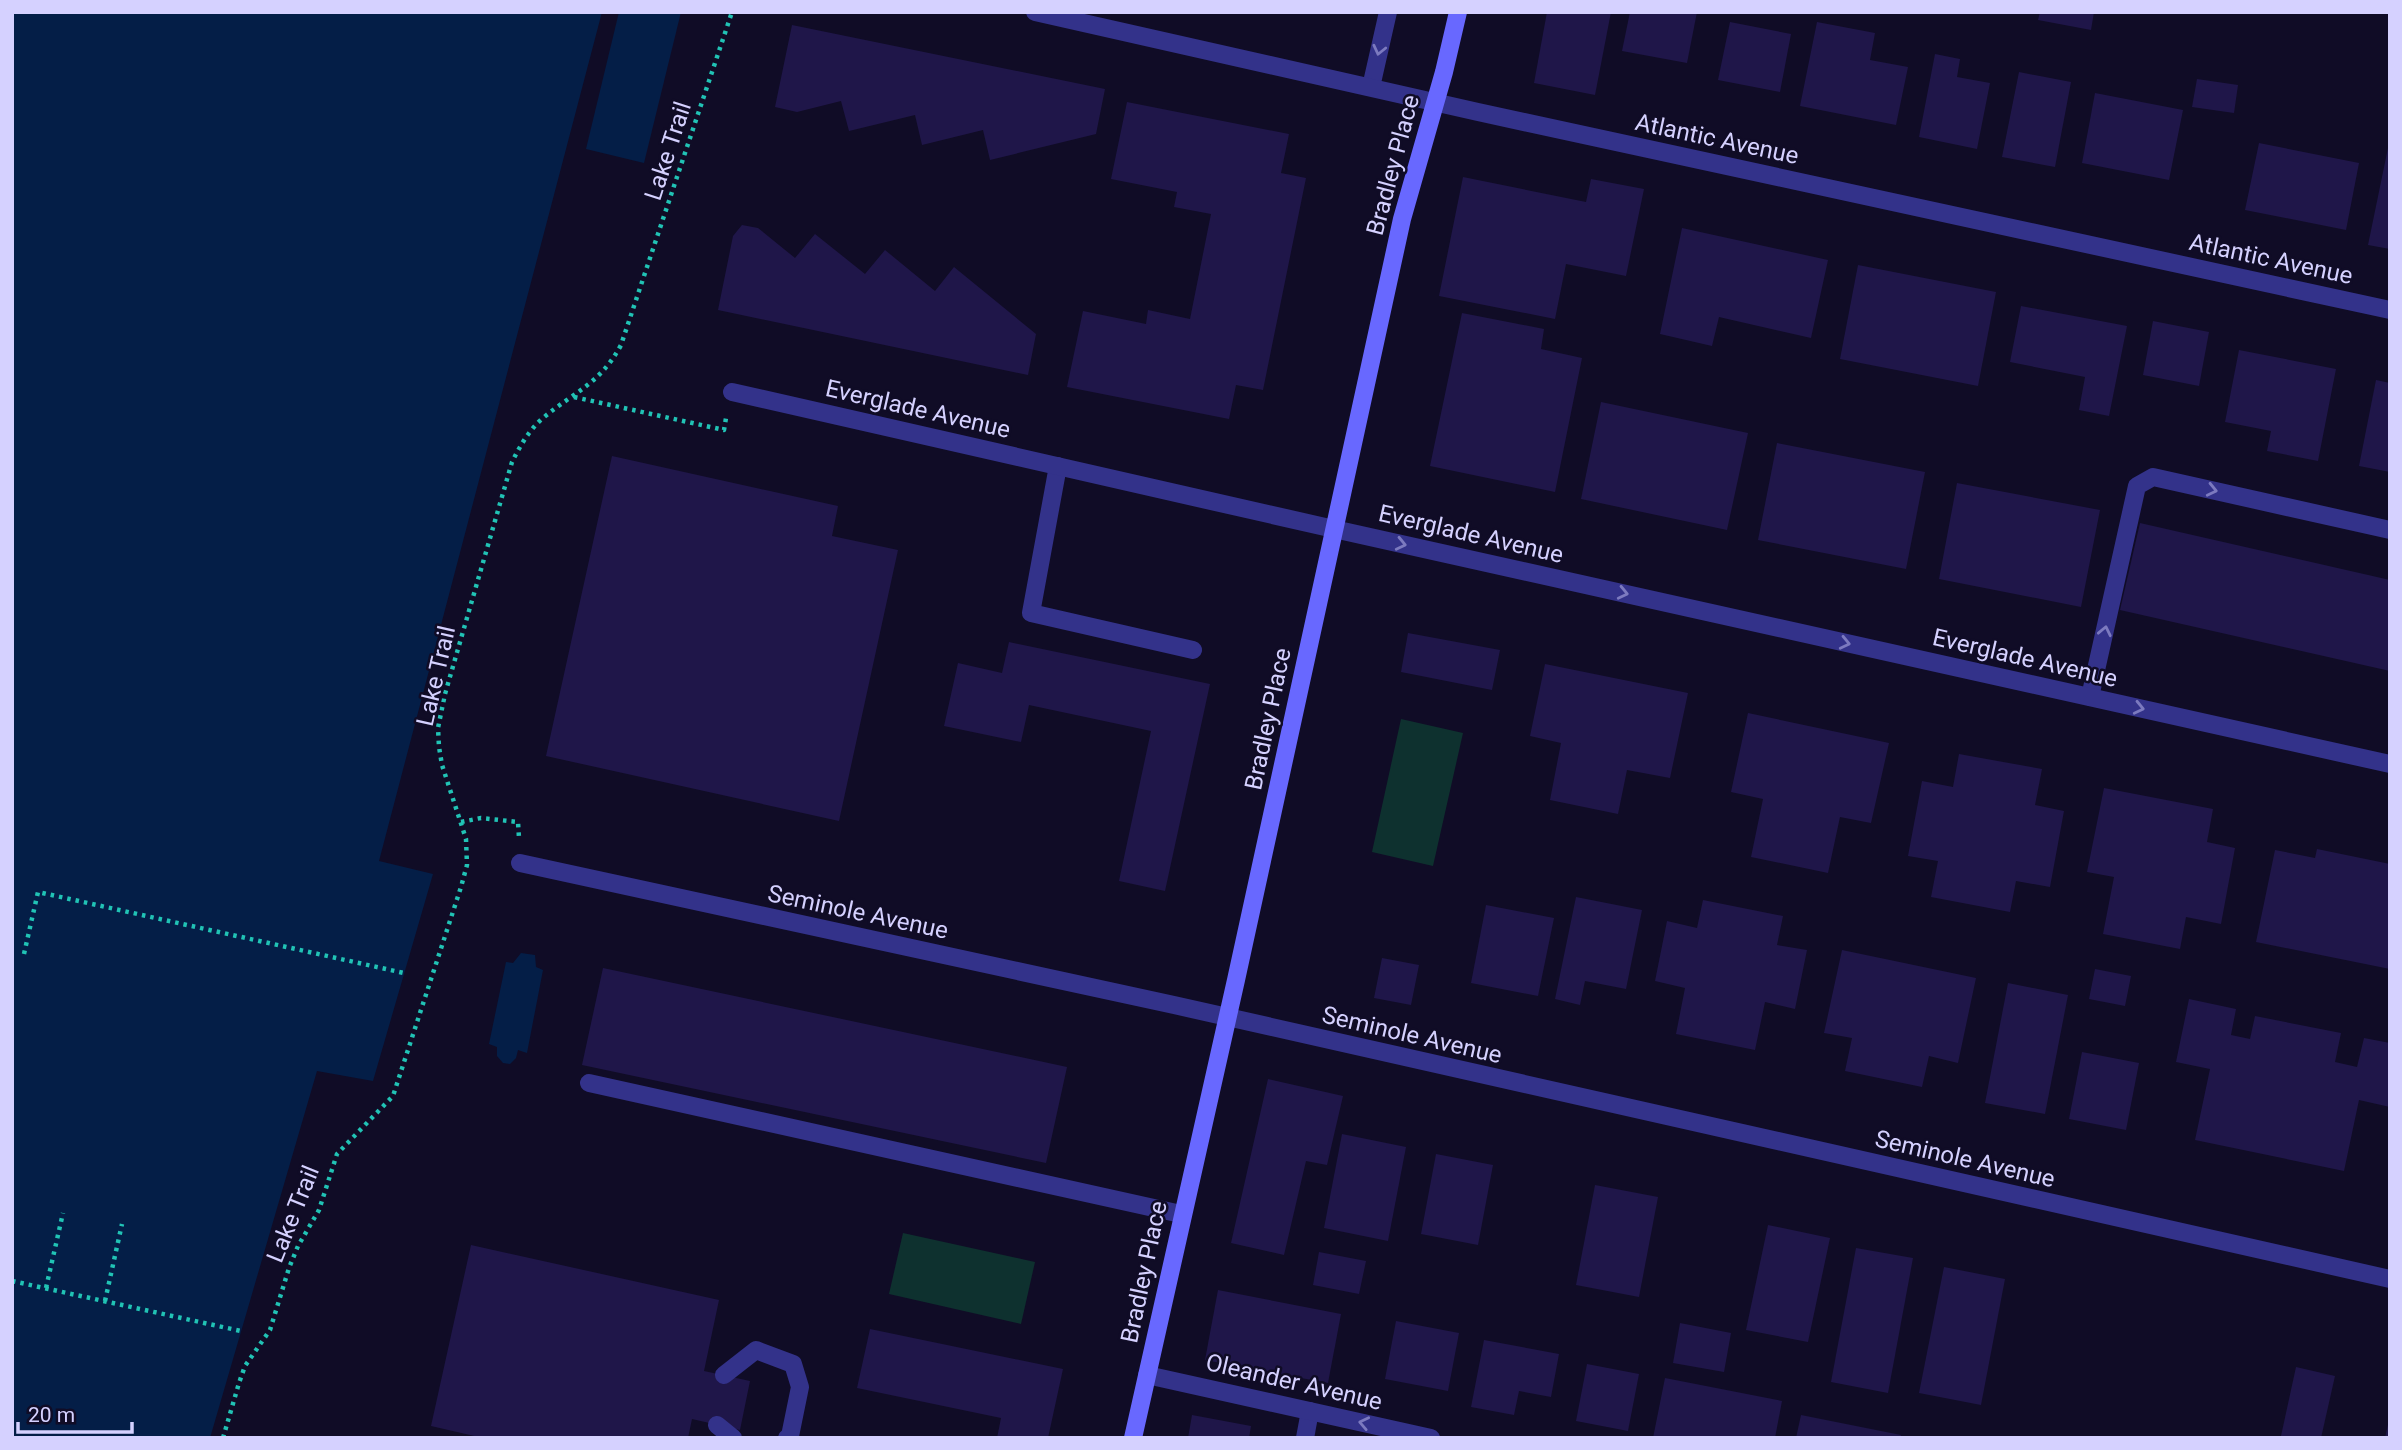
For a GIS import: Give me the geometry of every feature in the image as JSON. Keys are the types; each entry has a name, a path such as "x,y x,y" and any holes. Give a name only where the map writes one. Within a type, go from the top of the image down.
{"street":[{"name":"Atlantic Avenue","path":"1035,12 2390,310"},
{"path":"1371,87 1388,12"},
{"name":"Bradley Place","path":"1133,1438 1402,219 1458,12"},
{"name":"Everglade Avenue","path":"732,392 2390,764"},
{"path":"1058,466 1031,614 1193,650"},
{"path":"2090,697 2137,486 2145,481 2153,477 2390,530"},
{"name":"Seminole Avenue","path":"520,863 1227,1017 2390,1279"},
{"path":"589,1083 1181,1214"},
{"path":"724,1375 756,1350 793,1364 800,1387 788,1438"},
{"name":"Oleander Avenue","path":"1147,1375 1431,1438"},
{"path":"1305,1438 1310,1411"},
{"path":"717,1425 733,1438"}],"path":[{"name":"Lake Trail","path":"223,1438 245,1366 270,1330 289,1268 298,1246 319,1210 337,1154 393,1096 467,865 468,852 461,822 442,765 438,728 445,694 512,462 519,447 541,419 591,384 613,360 621,345 732,12"},
{"path":"573,397 724,430 732,392"},
{"path":"461,822 481,818 518,822 520,863"},
{"path":"24,954 38,892 404,973"},
{"path":"46,1288 63,1213"},
{"path":"105,1301 122,1224"},
{"path":"12,1281 241,1331"}],"green space":[{"path":"1401,719 1463,733 1433,866 1372,852"},
{"path":"903,1233 1035,1262 1021,1324 889,1294"}],"water":[{"path":"12,12 602,12 379,861 433,874 373,1081 317,1071 210,1438 12,1438"},
{"path":"619,12 681,12 644,163 586,149"},
{"path":"521,953 535,955 536,967 543,970 527,1053 518,1050 516,1058 510,1064 503,1063 497,1056 497,1047 489,1044 506,962 513,963"}],"building":[{"path":"1547,12 1611,12 1595,95 1534,83"},
{"path":"1630,12 1697,12 1687,63 1622,51"},
{"path":"2040,12 2094,12 2091,30 2038,20"},
{"path":"1730,22 1791,34 1780,92 1718,80"},
{"path":"1817,22 1875,33 1870,60 1908,67 1896,125 1800,106"},
{"path":"792,25 1105,89 1096,134 990,160 983,130 922,145 915,115 849,131 841,101 797,112 775,107"},
{"path":"1935,54 1960,59 1957,77 1990,83 1977,149 1919,137"},
{"path":"2019,72 2071,82 2055,167 2002,157"},
{"path":"2197,79 2238,85 2234,113 2192,107"},
{"path":"2095,93 2183,110 2169,180 2082,163"},
{"path":"1127,102 1289,134 1281,173 1306,178 1263,390 1236,385 1229,419 1067,387 1083,311 1146,324 1148,310 1190,319 1211,214 1174,207 1177,192 1111,179"},
{"path":"2259,143 2359,163 2346,230 2245,210"},
{"path":"2390,143 2390,249 2368,245"},
{"path":"1463,177 1586,202 1591,179 1644,189 1626,276 1566,264 1555,319 1439,296"},
{"path":"742,225 758,228 795,258 815,234 865,274 885,250 935,291 954,267 1036,334 1028,375 718,310 733,236"},
{"path":"1682,228 1828,260 1811,338 1719,317 1712,346 1660,334"},
{"path":"1858,265 1996,292 1978,386 1840,359"},
{"path":"2021,306 2127,326 2109,416 2079,410 2085,377 2010,362"},
{"path":"1462,313 1544,329 1541,349 1582,358 1555,492 1430,466"},
{"path":"2153,321 2209,332 2199,386 2143,375"},
{"path":"2239,350 2336,369 2318,461 2267,451 2271,431 2225,422"},
{"path":"2376,380 2390,383 2390,472 2359,466"},
{"path":"1601,402 1748,433 1727,530 1581,499"},
{"path":"1777,443 1925,472 1906,569 1758,540"},
{"path":"612,456 838,506 832,536 898,550 839,821 546,756"},
{"path":"1957,483 2100,510 2081,607 1939,579"},
{"path":"2140,523 2390,580 2390,671 2120,610"},
{"path":"1408,633 1500,650 1492,690 1401,672"},
{"path":"1009,642 1210,684 1165,891 1119,881 1151,731 1029,705 1021,742 944,726 958,663 1002,673"},
{"path":"1545,664 1688,693 1670,778 1627,770 1618,814 1550,800 1561,743 1530,736"},
{"path":"1748,713 1889,743 1871,823 1840,817 1828,873 1751,857 1763,799 1731,792"},
{"path":"1959,754 2042,769 2035,805 2064,811 2050,887 2016,881 2010,912 1931,897 1938,861 1908,856 1922,781 1953,787"},
{"path":"2104,788 2213,809 2207,842 2235,848 2221,924 2186,917 2180,949 2103,934 2114,877 2087,872"},
{"path":"2317,849 2390,864 2390,969 2256,942 2275,850 2315,858"},
{"path":"1576,897 1642,910 1626,989 1585,981 1580,1005 1555,999"},
{"path":"1703,900 1783,916 1777,945 1807,950 1795,1009 1765,1002 1755,1050 1676,1034 1685,988 1655,981 1667,921 1697,928"},
{"path":"1486,905 1554,918 1538,996 1471,983"},
{"path":"1842,950 1976,978 1958,1063 1929,1056 1922,1087 1845,1071 1852,1038 1824,1033"},
{"path":"1382,958 1419,965 1411,1005 1374,998"},
{"path":"603,968 1067,1067 1046,1163 582,1065"},
{"path":"2095,969 2131,976 2125,1006 2089,999"},
{"path":"2008,983 2068,995 2045,1114 1985,1103"},
{"path":"2189,999 2236,1009 2231,1035 2250,1039 2255,1016 2341,1033 2335,1062 2357,1067 2364,1038 2390,1043 2390,1107 2359,1100 2344,1171 2195,1140 2210,1069 2176,1062"},
{"path":"2082,1052 2139,1063 2126,1130 2069,1119"},
{"path":"1268,1079 1343,1096 1327,1165 1306,1161 1284,1255 1231,1243"},
{"path":"1342,1134 1406,1147 1388,1241 1324,1228"},
{"path":"1436,1154 1493,1165 1478,1245 1421,1234"},
{"path":"1595,1185 1658,1197 1639,1297 1576,1285"},
{"path":"1768,1225 1830,1238 1808,1342 1746,1330"},
{"path":"471,1245 719,1300 704,1371 750,1381 740,1430 692,1419 688,1438 483,1438 431,1426"},
{"path":"1856,1248 1913,1258 1888,1393 1831,1382"},
{"path":"1319,1252 1366,1261 1359,1294 1313,1285"},
{"path":"1944,1267 2005,1279 1981,1405 1919,1393"},
{"path":"1218,1290 1341,1314 1328,1383 1205,1360"},
{"path":"1396,1321 1459,1333 1448,1391 1385,1379"},
{"path":"1680,1323 1731,1333 1724,1372 1673,1363"},
{"path":"870,1329 1063,1369 1048,1438 997,1438 1001,1418 857,1388"},
{"path":"1484,1340 1559,1354 1551,1397 1519,1391 1514,1415 1471,1407"},
{"path":"1587,1364 1639,1374 1628,1431 1576,1421"},
{"path":"2296,1367 2335,1376 2321,1438 2281,1436"},
{"path":"1665,1378 1782,1401 1775,1438 1653,1438"},
{"path":"1192,1415 1251,1426 1249,1438 1188,1438"},
{"path":"1801,1415 1901,1435 1900,1438 1796,1438"},
{"path":"2389,1420 2390,1438 2385,1438"}]}
